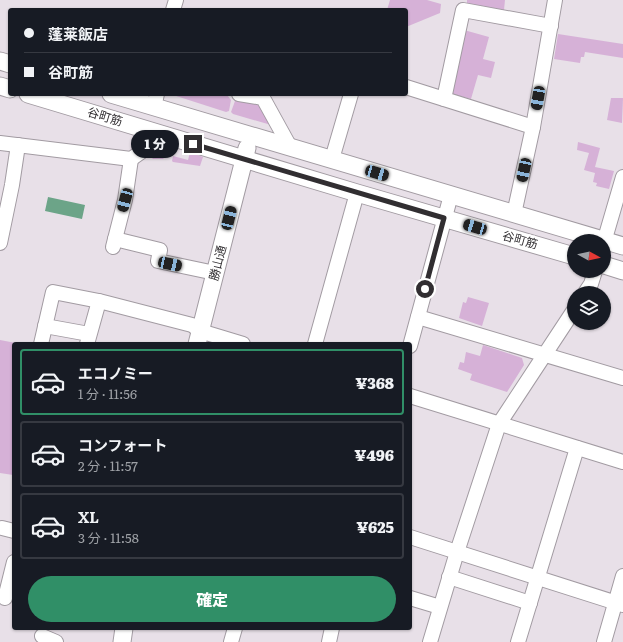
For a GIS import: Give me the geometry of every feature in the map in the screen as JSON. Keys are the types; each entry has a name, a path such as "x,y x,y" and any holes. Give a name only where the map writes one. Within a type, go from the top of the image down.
{"main road":[{"name":"谷町筋","path":"35,96 357,193 567,254"},
{"name":"谷町筋","path":"124,96 156,101 251,136 581,234"},
{"name":"勝山通","path":"198,338 251,136"},
{"name":"谷町筋","path":"611,243 623,246"},
{"path":"611,267 623,271"},
{"path":"122,642 124,630"}],"street":[{"path":"514,214 533,127 555,0"},
{"path":"444,99 463,10 551,26"},
{"path":"408,88 533,127"},
{"path":"251,96 263,98 290,147"},
{"path":"332,159 349,96"},
{"path":"0,142 131,159 141,152 154,132"},
{"path":"0,243 12,185 18,145"},
{"path":"131,159 125,200 114,243 160,250 158,261 215,274"},
{"path":"606,234 623,177"},
{"path":"316,342 357,193"},
{"path":"411,342 451,195"},
{"path":"41,342 53,292 99,301 192,325 198,338 228,342"},
{"path":"45,326 88,339 99,301"},
{"path":"418,317 623,378"},
{"path":"430,642 457,552 499,424 567,320"},
{"path":"412,397 623,462"},
{"path":"518,642 577,448"},
{"path":"412,538 619,604"},
{"path":"604,642 619,604 623,576"},
{"path":"5,598 12,578"},
{"path":"449,578 530,603"},
{"path":"412,599 440,607"},
{"path":"231,642 234,630"},
{"path":"328,642 331,630"},
{"path":"42,636 56,642"}],"shaded area":[{"path":"390,0 427,0 441,4 440,13 408,26 408,8 388,8"},
{"path":"467,0 505,0 504,10 467,4"},
{"path":"464,30 489,37 483,59 495,62 491,78 478,75 471,99 448,93"},
{"path":"558,34 623,44 623,58 585,52 584,57 581,57 580,63 554,59"},
{"path":"176,96 228,96 231,100 229,111 226,112"},
{"path":"240,97 261,101 271,125 233,114 231,112 235,101"},
{"path":"611,98 623,98 622,123 607,120"},
{"path":"578,142 600,148 595,167 614,171 609,189 596,186 597,183 593,182 595,173 584,170 589,153 577,150"},
{"path":"158,144 168,146 165,157 163,159 153,159 150,156 150,152"},
{"path":"190,152 203,157 200,166 172,161 173,156 188,160"},
{"path":"48,197 85,205 82,219 45,211"},
{"path":"468,297 489,303 482,326 459,318 463,302 466,303"},
{"path":"0,340 12,342 12,475 0,473"},
{"path":"483,345 522,358 524,365 507,392 470,380 472,374 458,369 460,362 464,363 466,352 480,356"}],"route":[{"path":"193,144 444,218 425,289"}]}
